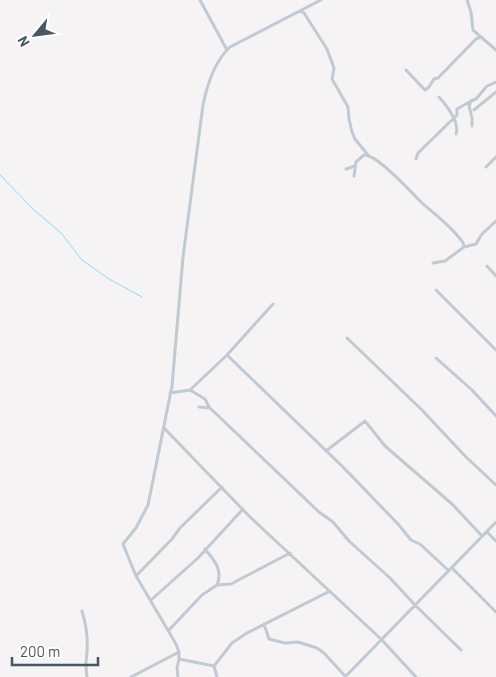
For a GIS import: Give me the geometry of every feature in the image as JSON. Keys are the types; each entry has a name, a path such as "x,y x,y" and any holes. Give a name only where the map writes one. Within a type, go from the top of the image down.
{"street":[{"path":"200,0 227,50"},
{"path":"178,677 179,652 136,576 123,544 136,528 148,505 164,427 170,393 183,257 203,106 208,85 227,50 321,0"},
{"path":"466,0 471,12 473,30 496,50"},
{"path":"299,11 304,13 327,49 334,68 332,79 348,107 355,139 368,154 397,177 440,218 462,240 464,247"},
{"path":"406,70 426,90 434,79 438,78 476,39 481,37"},
{"path":"416,159 418,152 457,115 457,109 476,99 487,86 496,82"},
{"path":"474,110 496,92"},
{"path":"439,97 454,118 458,127 456,134"},
{"path":"471,100 469,106 472,126"},
{"path":"354,176 355,166 361,156 368,154"},
{"path":"486,167 496,157"},
{"path":"346,169 355,166"},
{"path":"433,263 445,261 464,247 476,244 482,234 495,223"},
{"path":"487,266 496,276"},
{"path":"436,290 496,350"},
{"path":"170,393 190,390 228,355 274,304"},
{"path":"346,338 421,409 466,457 496,485"},
{"path":"228,355 326,451 412,540 420,544 451,569 496,612"},
{"path":"436,358 472,390 496,416"},
{"path":"190,390 205,399 207,406 319,512 333,522 349,541 390,578 461,650"},
{"path":"199,407 210,408"},
{"path":"326,451 365,421 385,446 452,504 482,536"},
{"path":"164,427 243,509 382,639 416,677"},
{"path":"136,576 172,539 180,528 222,487"},
{"path":"151,600 206,549 243,509"},
{"path":"264,624 269,639 285,643 298,642 317,648 324,653 345,677 496,522"},
{"path":"487,532 496,541"},
{"path":"206,549 218,567 220,578 217,585"},
{"path":"168,630 202,595 217,585 230,584 290,552"},
{"path":"214,666 232,643 264,624 330,591"},
{"path":"82,611 86,632 87,652 84,665 87,677"},
{"path":"131,677 179,652"},
{"path":"179,659 214,666"},
{"path":"214,666 217,677"}],"waterway":[{"path":"0,175 34,210 61,233 82,260 109,279 142,297"}]}
